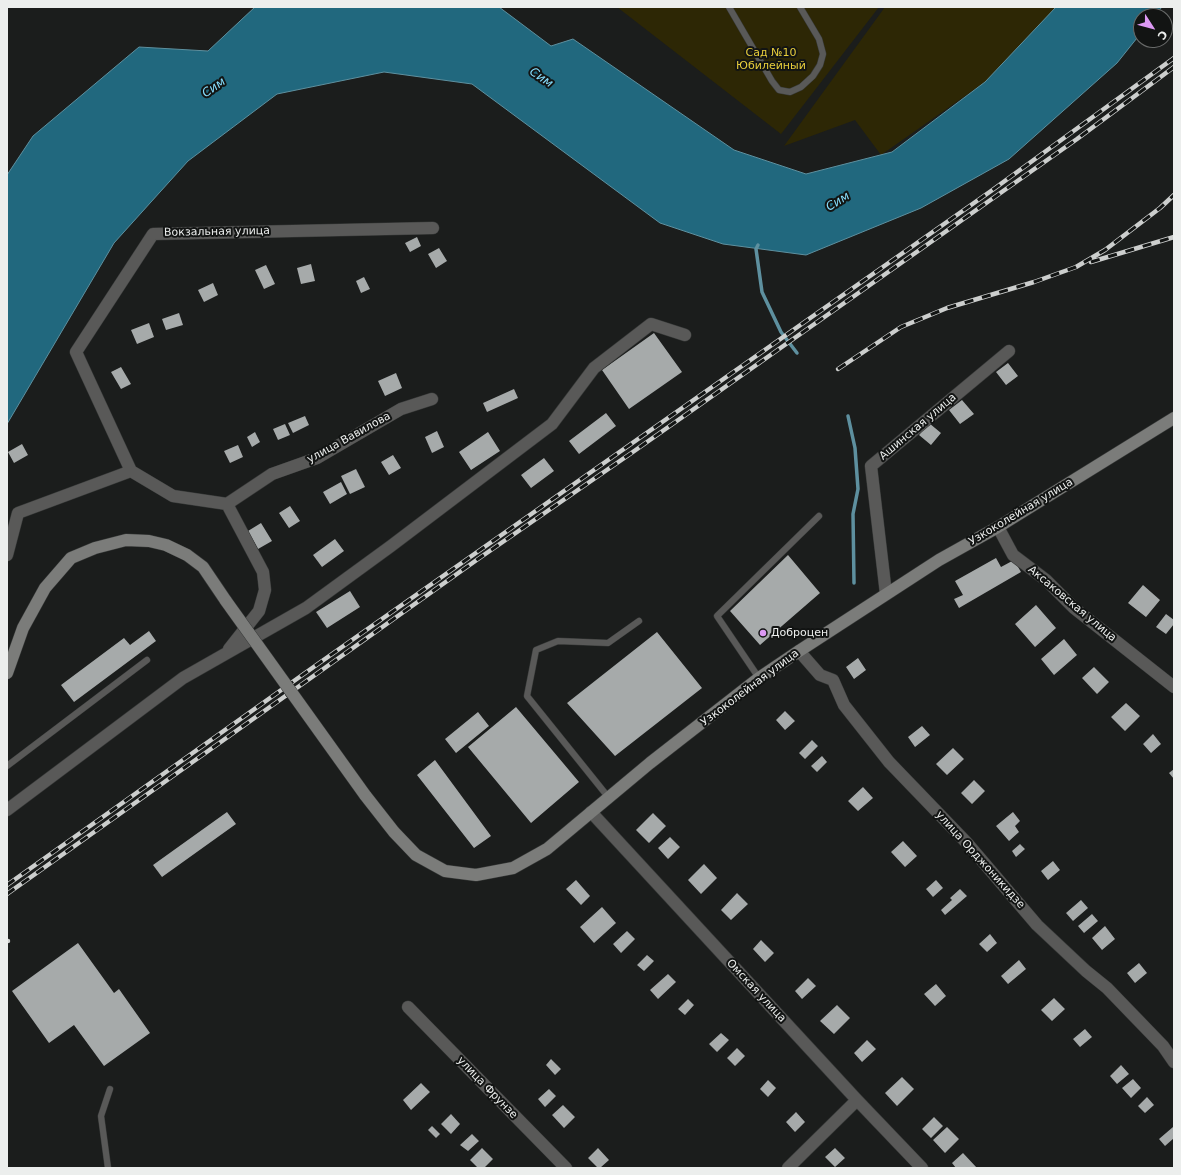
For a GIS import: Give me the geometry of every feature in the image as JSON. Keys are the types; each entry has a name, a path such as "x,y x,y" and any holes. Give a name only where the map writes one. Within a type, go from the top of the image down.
{"street":[{"name":"Вокзальная улица","path":"131,471 76,352 153,234 433,228"},
{"path":"7,810 183,678 306,608 391,546 552,424 594,368 651,324 685,335"},
{"name":"Ашинская улица","path":"886,594 871,466 1009,351"},
{"name":"улица Вавилова","path":"227,504 272,474 317,458 401,409 432,399"},
{"name":"Узкоколейная улица","path":"7,673 23,628 45,588 71,558 95,548 126,540 149,540 166,545 187,554 203,567 365,795 394,832 416,855 445,871 476,875 513,868 547,849 650,763 759,678 798,651 938,560 998,527 1174,418"},
{"path":"7,555 18,513 131,471 173,496 227,504 263,572 265,590 258,610 226,653"},
{"name":"Аксаковская улица","path":"998,527 1013,555 1046,580 1074,608 1174,687"},
{"name":"улица Орджоникидзе","path":"798,651 820,675 833,680 844,704 889,762 967,843 1037,925 1086,972 1107,988 1163,1046 1174,1062"},
{"name":"Омская улица","path":"591,812 857,1100 922,1168"},
{"name":"улица Фрунзе","path":"408,1007 566,1168"},
{"path":"788,1168 857,1100"}],"lane":[{"path":"729,7 772,81 779,90 790,92 800,87 813,76 820,65 822,54 819,39 800,7"},
{"path":"759,678 717,616 819,516"},
{"path":"609,798 527,696 536,650 558,641 608,643 639,621"},
{"path":"7,766 147,660"},
{"path":"108,1168 101,1116 110,1088"}],"green space":[{"name":"Сад №10 Юбилейный","path":"617,7 879,7 781,134"},
{"path":"885,7 1056,7 985,82 881,155 855,120 784,146"}],"water":[{"name":"Сим","path":"255,7 499,7 551,46 573,39 734,150 806,174 892,152 985,82 1056,7 1162,7 1133,8 1133,43 1117,63 1009,159 921,208 806,255 723,244 660,223 472,84 384,72 277,94 188,161 114,243 7,424 7,175 33,136 139,47 208,51"}],"building":[{"path":"417,237 421,246 410,252 405,243"},
{"path":"439,248 447,261 436,268 428,254"},
{"path":"311,264 315,281 301,284 297,268"},
{"path":"266,265 275,284 264,289 255,270"},
{"path":"364,277 370,289 361,293 356,281"},
{"path":"213,283 218,295 204,302 198,290"},
{"path":"179,313 183,325 166,330 162,319"},
{"path":"149,323 154,337 137,344 131,330"},
{"path":"654,333 682,372 629,409 602,370"},
{"path":"1008,363 1018,376 1006,385 996,372"},
{"path":"121,367 131,384 121,389 111,372"},
{"path":"396,373 402,388 385,396 378,381"},
{"path":"514,389 518,398 487,412 483,403"},
{"path":"962,400 974,414 960,424 949,410"},
{"path":"606,413 616,426 579,454 569,441"},
{"path":"305,416 309,425 293,433 288,423"},
{"path":"929,423 941,433 931,445 919,435"},
{"path":"285,424 290,435 278,440 273,429"},
{"path":"437,431 444,447 432,453 425,437"},
{"path":"255,432 260,442 252,447 247,437"},
{"path":"488,432 500,451 471,470 459,452"},
{"path":"22,444 28,455 14,463 8,452"},
{"path":"238,445 243,457 230,463 224,451"},
{"path":"393,455 401,468 389,475 381,462"},
{"path":"544,458 554,471 531,488 521,475"},
{"path":"356,469 365,487 350,494 341,476"},
{"path":"341,482 347,494 330,504 323,492"},
{"path":"290,506 300,521 289,528 279,513"},
{"path":"261,523 272,541 258,549 248,531"},
{"path":"335,539 344,551 322,567 313,555"},
{"path":"788,555 820,593 760,645 730,611"},
{"path":"996,558 1001,567 1014,560 1021,572 959,608 954,599 963,595 955,581"},
{"path":"1143,585 1160,600 1146,617 1128,603"},
{"path":"350,591 360,607 327,628 316,612"},
{"path":"1036,605 1056,628 1035,647 1015,624"},
{"path":"1166,614 1174,620 1174,624 1166,634 1156,627"},
{"path":"149,631 156,641 74,702 61,685 124,638 130,645"},
{"path":"657,632 702,688 615,756 567,703"},
{"path":"1064,639 1077,655 1054,675 1041,659"},
{"path":"858,658 866,670 854,679 846,667"},
{"path":"1094,667 1109,682 1097,694 1082,678"},
{"path":"1126,703 1140,716 1125,731 1111,717"},
{"path":"516,707 579,782 531,823 468,747"},
{"path":"785,711 795,721 785,730 776,720"},
{"path":"478,712 489,726 456,753 445,739"},
{"path":"922,726 930,735 915,747 908,737"},
{"path":"1153,734 1161,744 1151,753 1143,744"},
{"path":"812,740 818,746 805,759 799,753"},
{"path":"953,748 964,759 947,775 936,764"},
{"path":"822,756 827,762 817,772 811,766"},
{"path":"435,760 491,836 474,848 417,775"},
{"path":"1174,769 1174,779 1169,773"},
{"path":"974,780 985,791 972,804 961,793"},
{"path":"863,787 873,798 858,811 848,801"},
{"path":"227,812 236,824 162,877 153,865"},
{"path":"1013,812 1020,821 1015,826 1019,832 1009,841 996,826"},
{"path":"653,813 666,826 649,843 636,830"},
{"path":"670,837 680,847 668,859 658,848"},
{"path":"903,841 917,856 905,867 891,852"},
{"path":"1020,844 1025,849 1016,857 1012,851"},
{"path":"1053,861 1060,870 1048,880 1041,871"},
{"path":"704,864 717,878 701,894 688,880"},
{"path":"576,880 590,896 581,905 566,889"},
{"path":"936,880 943,888 933,897 926,889"},
{"path":"960,889 967,896 945,915 941,910 952,900 950,898"},
{"path":"737,893 748,904 731,920 721,910"},
{"path":"1081,900 1088,908 1073,921 1066,913"},
{"path":"602,907 616,923 594,943 580,927"},
{"path":"1092,914 1098,921 1084,933 1078,926"},
{"path":"1105,926 1115,939 1102,950 1092,938"},
{"path":"627,931 635,939 621,953 613,944"},
{"path":"990,934 997,943 987,952 979,944"},
{"path":"761,940 774,953 765,962 753,949"},
{"path":"78,943 114,993 119,989 150,1033 104,1066 74,1025 49,1043 12,991"},
{"path":"647,955 654,961 644,971 637,965"},
{"path":"1019,960 1026,969 1008,984 1001,976"},
{"path":"1139,963 1147,973 1135,983 1127,973"},
{"path":"668,974 676,982 658,999 650,990"},
{"path":"808,978 816,986 802,999 795,991"},
{"path":"936,984 946,996 935,1006 924,994"},
{"path":"1054,998 1065,1009 1052,1021 1041,1010"},
{"path":"688,999 694,1005 685,1015 678,1009"},
{"path":"837,1005 850,1018 834,1034 820,1021"},
{"path":"1085,1029 1092,1037 1080,1047 1073,1039"},
{"path":"721,1033 729,1040 717,1052 709,1044"},
{"path":"867,1040 876,1049 862,1062 854,1053"},
{"path":"737,1048 745,1056 735,1066 727,1058"},
{"path":"551,1059 561,1069 555,1075 546,1065"},
{"path":"1121,1065 1129,1074 1117,1084 1110,1076"},
{"path":"902,1077 914,1089 897,1106 885,1093"},
{"path":"1133,1079 1141,1088 1131,1098 1122,1088"},
{"path":"768,1080 776,1088 768,1097 760,1089"},
{"path":"421,1083 430,1092 411,1110 403,1100"},
{"path":"549,1089 556,1096 545,1107 538,1099"},
{"path":"1147,1097 1154,1105 1145,1113 1138,1106"},
{"path":"563,1105 575,1117 564,1128 552,1115"},
{"path":"796,1112 805,1122 795,1132 786,1122"},
{"path":"451,1114 460,1124 451,1134 441,1124"},
{"path":"934,1117 943,1126 931,1138 922,1129"},
{"path":"432,1126 440,1134 436,1138 428,1130"},
{"path":"947,1127 959,1139 945,1153 933,1140"},
{"path":"1173,1127 1174,1138 1165,1146 1159,1139"},
{"path":"472,1134 479,1141 468,1151 460,1145"},
{"path":"482,1148 493,1159 484,1168 478,1168 470,1160"},
{"path":"598,1148 609,1160 600,1168 598,1168 588,1158"},
{"path":"835,1148 845,1158 835,1167 825,1157"},
{"path":"963,1153 977,1168 956,1168 952,1163"}],"waterway":[{"path":"758,245 756,249 762,292 781,332 797,353"},
{"path":"848,416 855,448 858,489 853,514 854,583"}],"railway":[{"path":"7,885 315,666 991,191 1174,58"},
{"path":"7,894 478,559 630,454 1077,139 1174,67"},
{"path":"838,369 901,327 947,308 1034,282 1076,267 1105,250 1160,208 1174,195"},
{"path":"1091,262 1174,237"}],"place":[{"name":"Доброцен","path":"763,633"}]}
